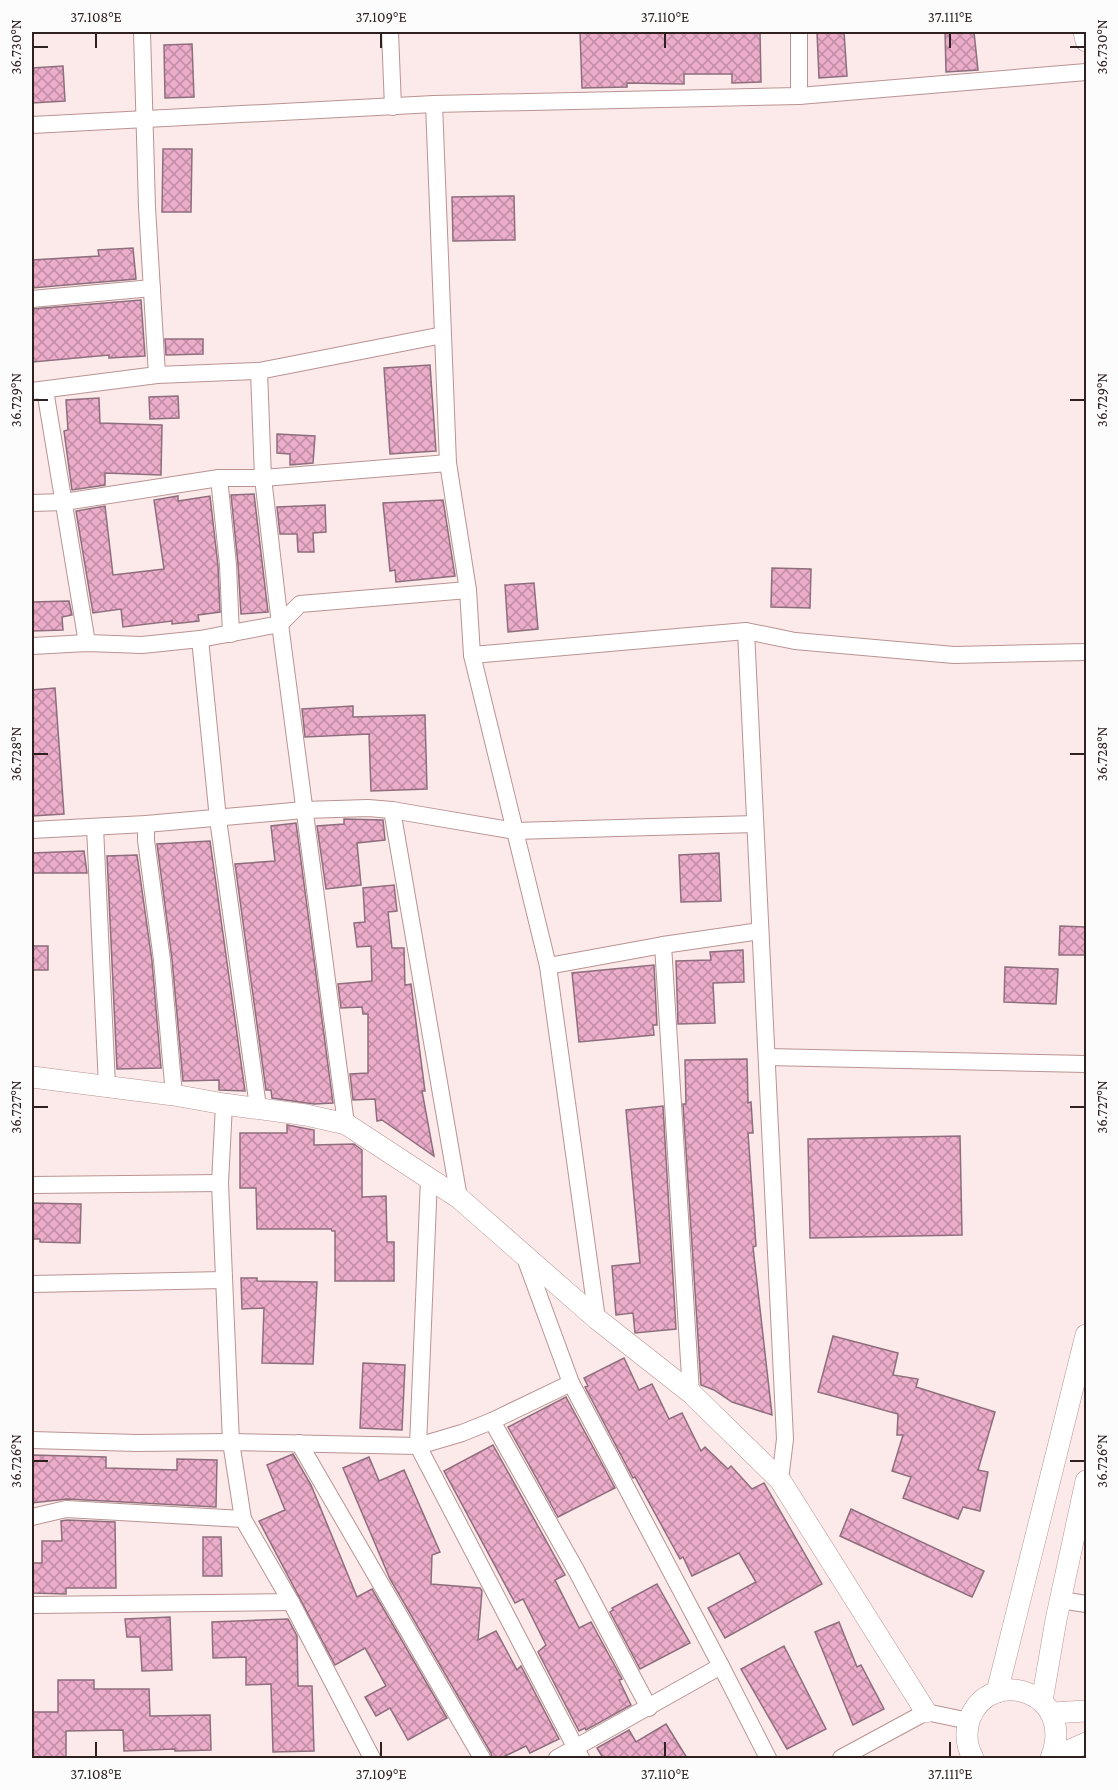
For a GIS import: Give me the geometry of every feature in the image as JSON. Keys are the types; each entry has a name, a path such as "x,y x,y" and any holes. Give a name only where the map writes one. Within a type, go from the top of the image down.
{"street":[{"path":"142,32 147,207 157,375"},
{"path":"390,32 393,106"},
{"path":"799,32 799,96"},
{"path":"1084,32 1086,41"},
{"path":"32,125 434,104 799,96 1086,72"},
{"path":"434,104 448,463 468,590 471,655 548,966 597,1318"},
{"path":"32,299 152,288"},
{"path":"87,642 64,502 38,391 157,375 260,371 443,335"},
{"path":"260,371 263,478 346,1124"},
{"path":"32,503 64,502 219,478 263,478 448,463"},
{"path":"219,478 228,566 231,634"},
{"path":"32,646 87,642 142,645 200,639 280,624 300,604 468,590"},
{"path":"471,655 746,631 795,641 954,655 1086,652"},
{"path":"746,631 785,1439 780,1480"},
{"path":"200,639 218,819 258,1107"},
{"path":"32,830 218,819 304,810 368,808 515,831 755,824"},
{"path":"392,810 459,1198"},
{"path":"146,824 162,960 174,1095"},
{"path":"95,827 107,1086"},
{"path":"548,966 663,945 760,931"},
{"path":"663,945 691,1394"},
{"path":"767,1057 1086,1064"},
{"path":"32,1077 306,1114 346,1124 459,1198 597,1318 691,1394 780,1480 926,1712"},
{"path":"224,1104 220,1184 231,1442 243,1519 291,1602 372,1758"},
{"path":"429,1178 418,1446 578,1754"},
{"path":"32,1185 220,1184"},
{"path":"524,1254 571,1383 768,1758"},
{"path":"32,1284 224,1280"},
{"path":"997,1692 1086,1335"},
{"path":"32,1440 418,1446 492,1421 571,1383"},
{"path":"492,1421 576,1570 649,1708"},
{"path":"299,1443 482,1758"},
{"path":"1047,1707 1061,1600 1084,1507 1086,1481"},
{"path":"32,1517 66,1509 243,1519"},
{"path":"1061,1600 1086,1604"},
{"path":"32,1605 291,1602"},
{"path":"556,1758 578,1754 649,1708 721,1666"},
{"path":"971,1758 966,1742 969,1720 973,1712 983,1700 997,1692 1013,1690 1029,1693 1047,1707 1057,1729 1057,1744 1052,1758"},
{"path":"1047,1707 1086,1711"},
{"path":"841,1758 926,1712 969,1720"},
{"path":"1052,1758 1086,1743"}],"building":[{"path":"580,32 760,32 761,82 732,83 732,74 684,74 684,84 627,83 627,87 582,88"},
{"path":"817,32 844,32 847,76 819,78"},
{"path":"945,32 974,32 978,70 946,72"},
{"path":"192,44 194,97 165,98 164,45"},
{"path":"63,66 65,101 32,103 32,68"},
{"path":"163,149 192,149 191,212 162,212"},
{"path":"514,196 515,240 453,241 452,197"},
{"path":"133,248 136,279 32,288 32,260 99,256 98,250"},
{"path":"141,300 145,356 109,358 109,355 33,362 32,309"},
{"path":"165,339 203,339 203,354 166,355"},
{"path":"430,365 436,451 390,454 384,368"},
{"path":"178,396 179,418 150,419 149,397"},
{"path":"99,398 100,423 162,425 161,475 105,473 105,485 72,490 64,431 68,430 66,400"},
{"path":"277,434 315,436 313,463 290,465 290,454 277,453"},
{"path":"254,494 268,612 241,614 231,495"},
{"path":"178,496 178,501 210,496 218,566 220,612 198,615 199,621 172,624 172,621 123,627 121,609 93,613 76,511 105,506 113,575 164,569 154,500"},
{"path":"443,500 455,576 396,582 395,570 390,571 383,503"},
{"path":"325,505 326,532 313,533 314,552 298,552 297,534 280,534 277,507"},
{"path":"772,568 811,569 810,608 771,607"},
{"path":"534,583 538,629 508,632 505,585"},
{"path":"69,601 72,615 62,617 63,630 32,631 32,602"},
{"path":"55,688 64,814 32,816 32,690"},
{"path":"353,706 353,717 425,715 427,789 371,791 369,734 305,737 302,709"},
{"path":"344,819 383,820 385,840 357,843 361,885 326,889 317,826 344,824"},
{"path":"296,823 333,1103 314,1104 272,1098 271,1090 266,1090 235,864 275,861 271,826"},
{"path":"210,841 245,1091 219,1090 219,1080 183,1081 172,959 157,844"},
{"path":"84,851 87,873 32,873 32,853"},
{"path":"719,853 721,901 681,902 679,855"},
{"path":"137,855 152,961 161,1068 117,1069 107,856"},
{"path":"394,885 397,911 388,912 392,948 404,948 405,985 411,984 425,1091 422,1091 434,1156 382,1120 377,1121 375,1099 353,1100 350,1074 368,1073 368,1014 363,1014 362,1007 341,1008 338,984 372,981 371,946 357,947 354,923 365,922 363,888"},
{"path":"1060,926 1086,927 1086,955 1059,955"},
{"path":"32,946 48,946 48,970 32,970"},
{"path":"743,950 744,982 713,983 715,1023 678,1024 676,961 711,960 710,952"},
{"path":"654,965 657,1025 653,1025 654,1035 579,1042 572,973"},
{"path":"1005,967 1058,969 1056,1004 1004,1002"},
{"path":"747,1059 748,1103 751,1102 753,1133 748,1133 756,1246 753,1247 772,1415 732,1402 714,1390 701,1385 683,1104 686,1104 685,1060"},
{"path":"663,1106 676,1329 635,1333 633,1313 616,1315 612,1266 640,1263 626,1110"},
{"path":"287,1125 314,1130 314,1145 354,1144 362,1150 362,1197 386,1196 387,1242 394,1242 394,1281 335,1281 335,1231 331,1229 257,1229 256,1188 240,1188 240,1133 287,1133"},
{"path":"960,1136 962,1235 810,1238 808,1139"},
{"path":"32,1203 81,1204 80,1243 40,1242 40,1239 32,1239"},
{"path":"241,1278 257,1278 257,1281 317,1282 313,1364 262,1363 264,1308 242,1309"},
{"path":"833,1336 898,1353 893,1375 918,1379 916,1387 995,1412 978,1470 988,1472 980,1511 963,1507 958,1519 903,1498 911,1477 892,1471 903,1435 897,1435 898,1414 818,1392"},
{"path":"624,1358 639,1390 652,1384 669,1419 682,1413 701,1451 705,1447 728,1469 731,1466 752,1489 764,1483 822,1584 725,1638 708,1608 756,1582 739,1553 692,1576 683,1557 680,1559 635,1477 633,1478 585,1387 588,1386 584,1378"},
{"path":"363,1363 405,1365 402,1430 360,1428"},
{"path":"566,1397 615,1488 558,1517 508,1427"},
{"path":"493,1445 565,1575 555,1580 579,1628 591,1622 622,1679 619,1680 631,1705 586,1730 585,1728 579,1731 538,1652 546,1645 523,1599 515,1603 444,1471"},
{"path":"293,1454 311,1485 357,1597 372,1589 447,1718 408,1740 390,1708 376,1716 365,1697 386,1686 365,1648 335,1665 259,1521 285,1510 267,1465"},
{"path":"32,1455 106,1457 106,1468 177,1470 177,1459 217,1460 216,1507 67,1499 32,1503"},
{"path":"369,1457 379,1481 404,1470 440,1552 432,1555 431,1584 480,1588 482,1591 478,1640 496,1631 517,1670 521,1666 559,1739 530,1753 526,1746 501,1758 492,1758 390,1579 343,1468"},
{"path":"851,1509 984,1571 972,1597 840,1536"},
{"path":"61,1521 115,1522 116,1588 66,1588 66,1594 32,1593 32,1563 42,1563 42,1541 62,1541"},
{"path":"203,1537 221,1537 222,1576 203,1576"},
{"path":"657,1584 690,1643 640,1669 610,1612 612,1608"},
{"path":"170,1617 172,1670 142,1671 140,1637 127,1637 125,1619"},
{"path":"288,1619 297,1636 298,1686 312,1686 314,1751 273,1752 271,1684 246,1685 246,1657 213,1658 212,1622"},
{"path":"839,1622 857,1667 861,1665 884,1709 853,1725 815,1632"},
{"path":"784,1646 826,1729 787,1749 741,1669"},
{"path":"58,1680 94,1680 94,1689 149,1689 150,1716 210,1715 211,1750 124,1751 123,1730 66,1731 66,1758 32,1758 32,1712 58,1712"},
{"path":"666,1724 687,1758 603,1758 597,1748 629,1730 636,1742"}]}
